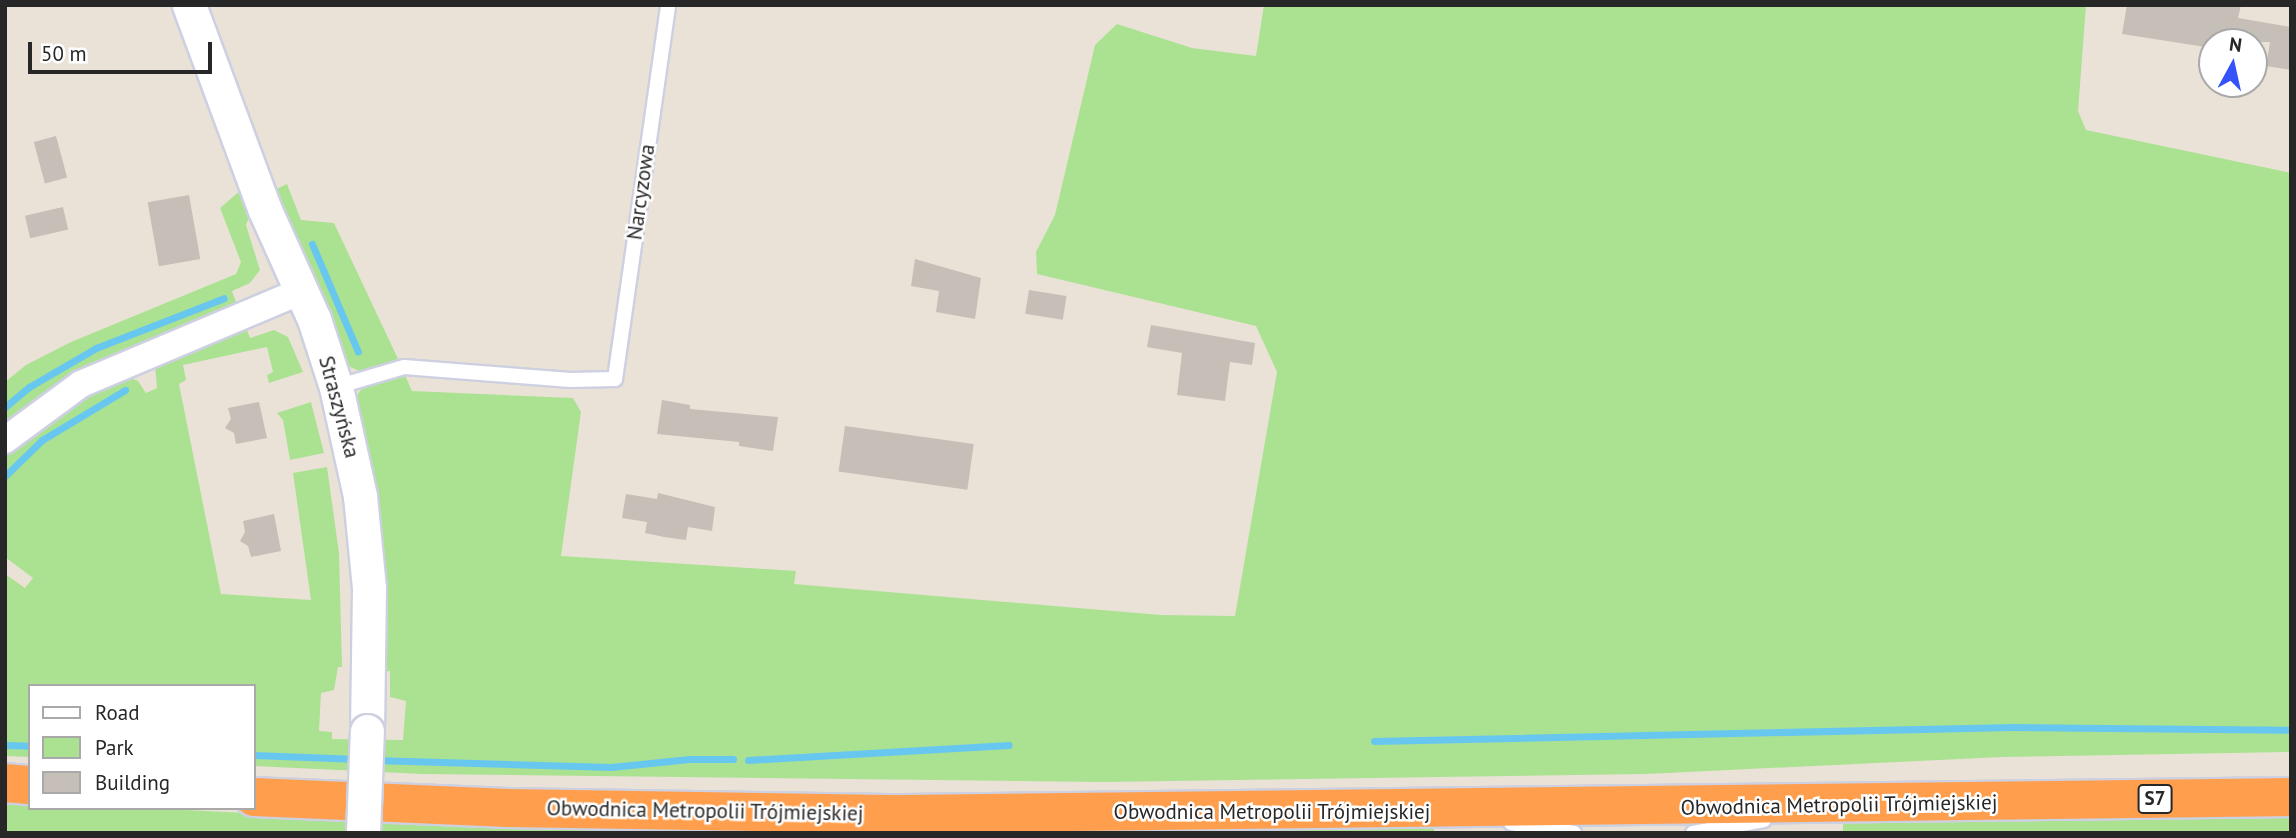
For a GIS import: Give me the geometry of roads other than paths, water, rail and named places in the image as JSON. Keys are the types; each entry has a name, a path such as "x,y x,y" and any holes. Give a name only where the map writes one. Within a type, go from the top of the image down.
{"highway":[{"path":"5,783 28,785"},
{"name":"Obwodnica Metropolii Trójmiejskiej","path":"256,796 508,808 904,814 1434,811 2291,797"}],"street":[{"name":"Straszyńska","path":"189,5 264,208 303,290 336,387 360,496 369,588 363,833"},
{"path":"5,440 81,384 303,290"}],"lane":[{"name":"Narcyzowa","path":"336,387 404,367 570,380 615,379 668,5"},
{"path":"1693,833 1844,805"},
{"path":"1434,811 1574,833"}],"waterway":[{"path":"312,244 358,352"},
{"path":"5,407 29,387 96,348 224,298"},
{"path":"5,476 42,440 125,390"},
{"path":"1374,741 2013,727 2291,730"},
{"path":"5,745 28,746"},
{"path":"748,760 1009,745"},
{"path":"256,755 358,759"},
{"path":"373,760 611,767 690,759 733,759"}]}
